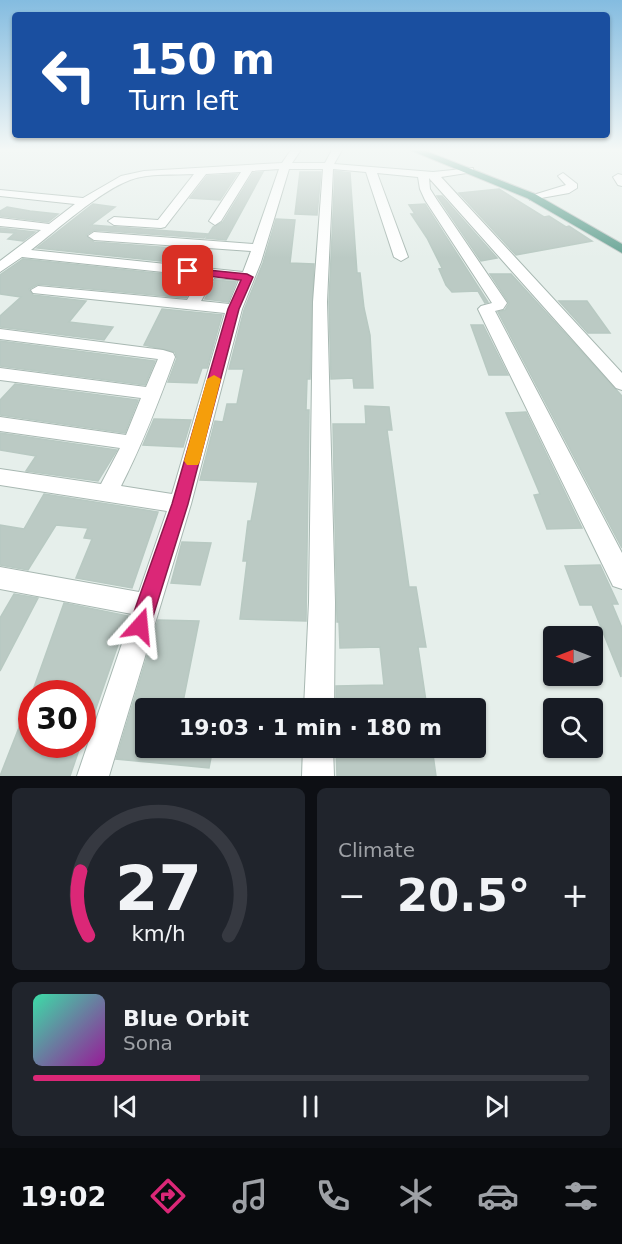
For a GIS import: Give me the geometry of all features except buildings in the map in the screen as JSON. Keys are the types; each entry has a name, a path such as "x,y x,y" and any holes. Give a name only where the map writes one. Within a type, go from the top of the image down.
{"main road":[{"path":"507,186 534,198 622,249"}],"street":[{"path":"7,260 84,202 111,186"},
{"path":"114,221 161,224 191,186"},
{"path":"215,221 237,186"},
{"path":"93,776 180,504 234,309 258,248 278,186"},
{"path":"319,698 322,602 320,302 330,186"},
{"path":"376,186 401,257"},
{"path":"426,186 431,200 500,303 498,306 486,309 622,578"},
{"path":"438,186 622,384"},
{"path":"534,198 573,186"},
{"path":"0,193 84,202"},
{"path":"0,222 52,228"},
{"path":"94,236 258,248"},
{"path":"7,260 247,277"},
{"path":"190,305 210,273"},
{"path":"38,290 234,309"},
{"path":"0,334 166,356 167,360 133,443 106,494"},
{"path":"0,374 154,394"},
{"path":"0,424 133,443"},
{"path":"0,477 180,504"},
{"path":"0,578 146,605"},
{"path":"318,758 318,776"}],"slow traffic":[{"path":"192,461 214,379"}],"route":[{"path":"140,626 180,504 221,351 247,277 188,271"}]}
